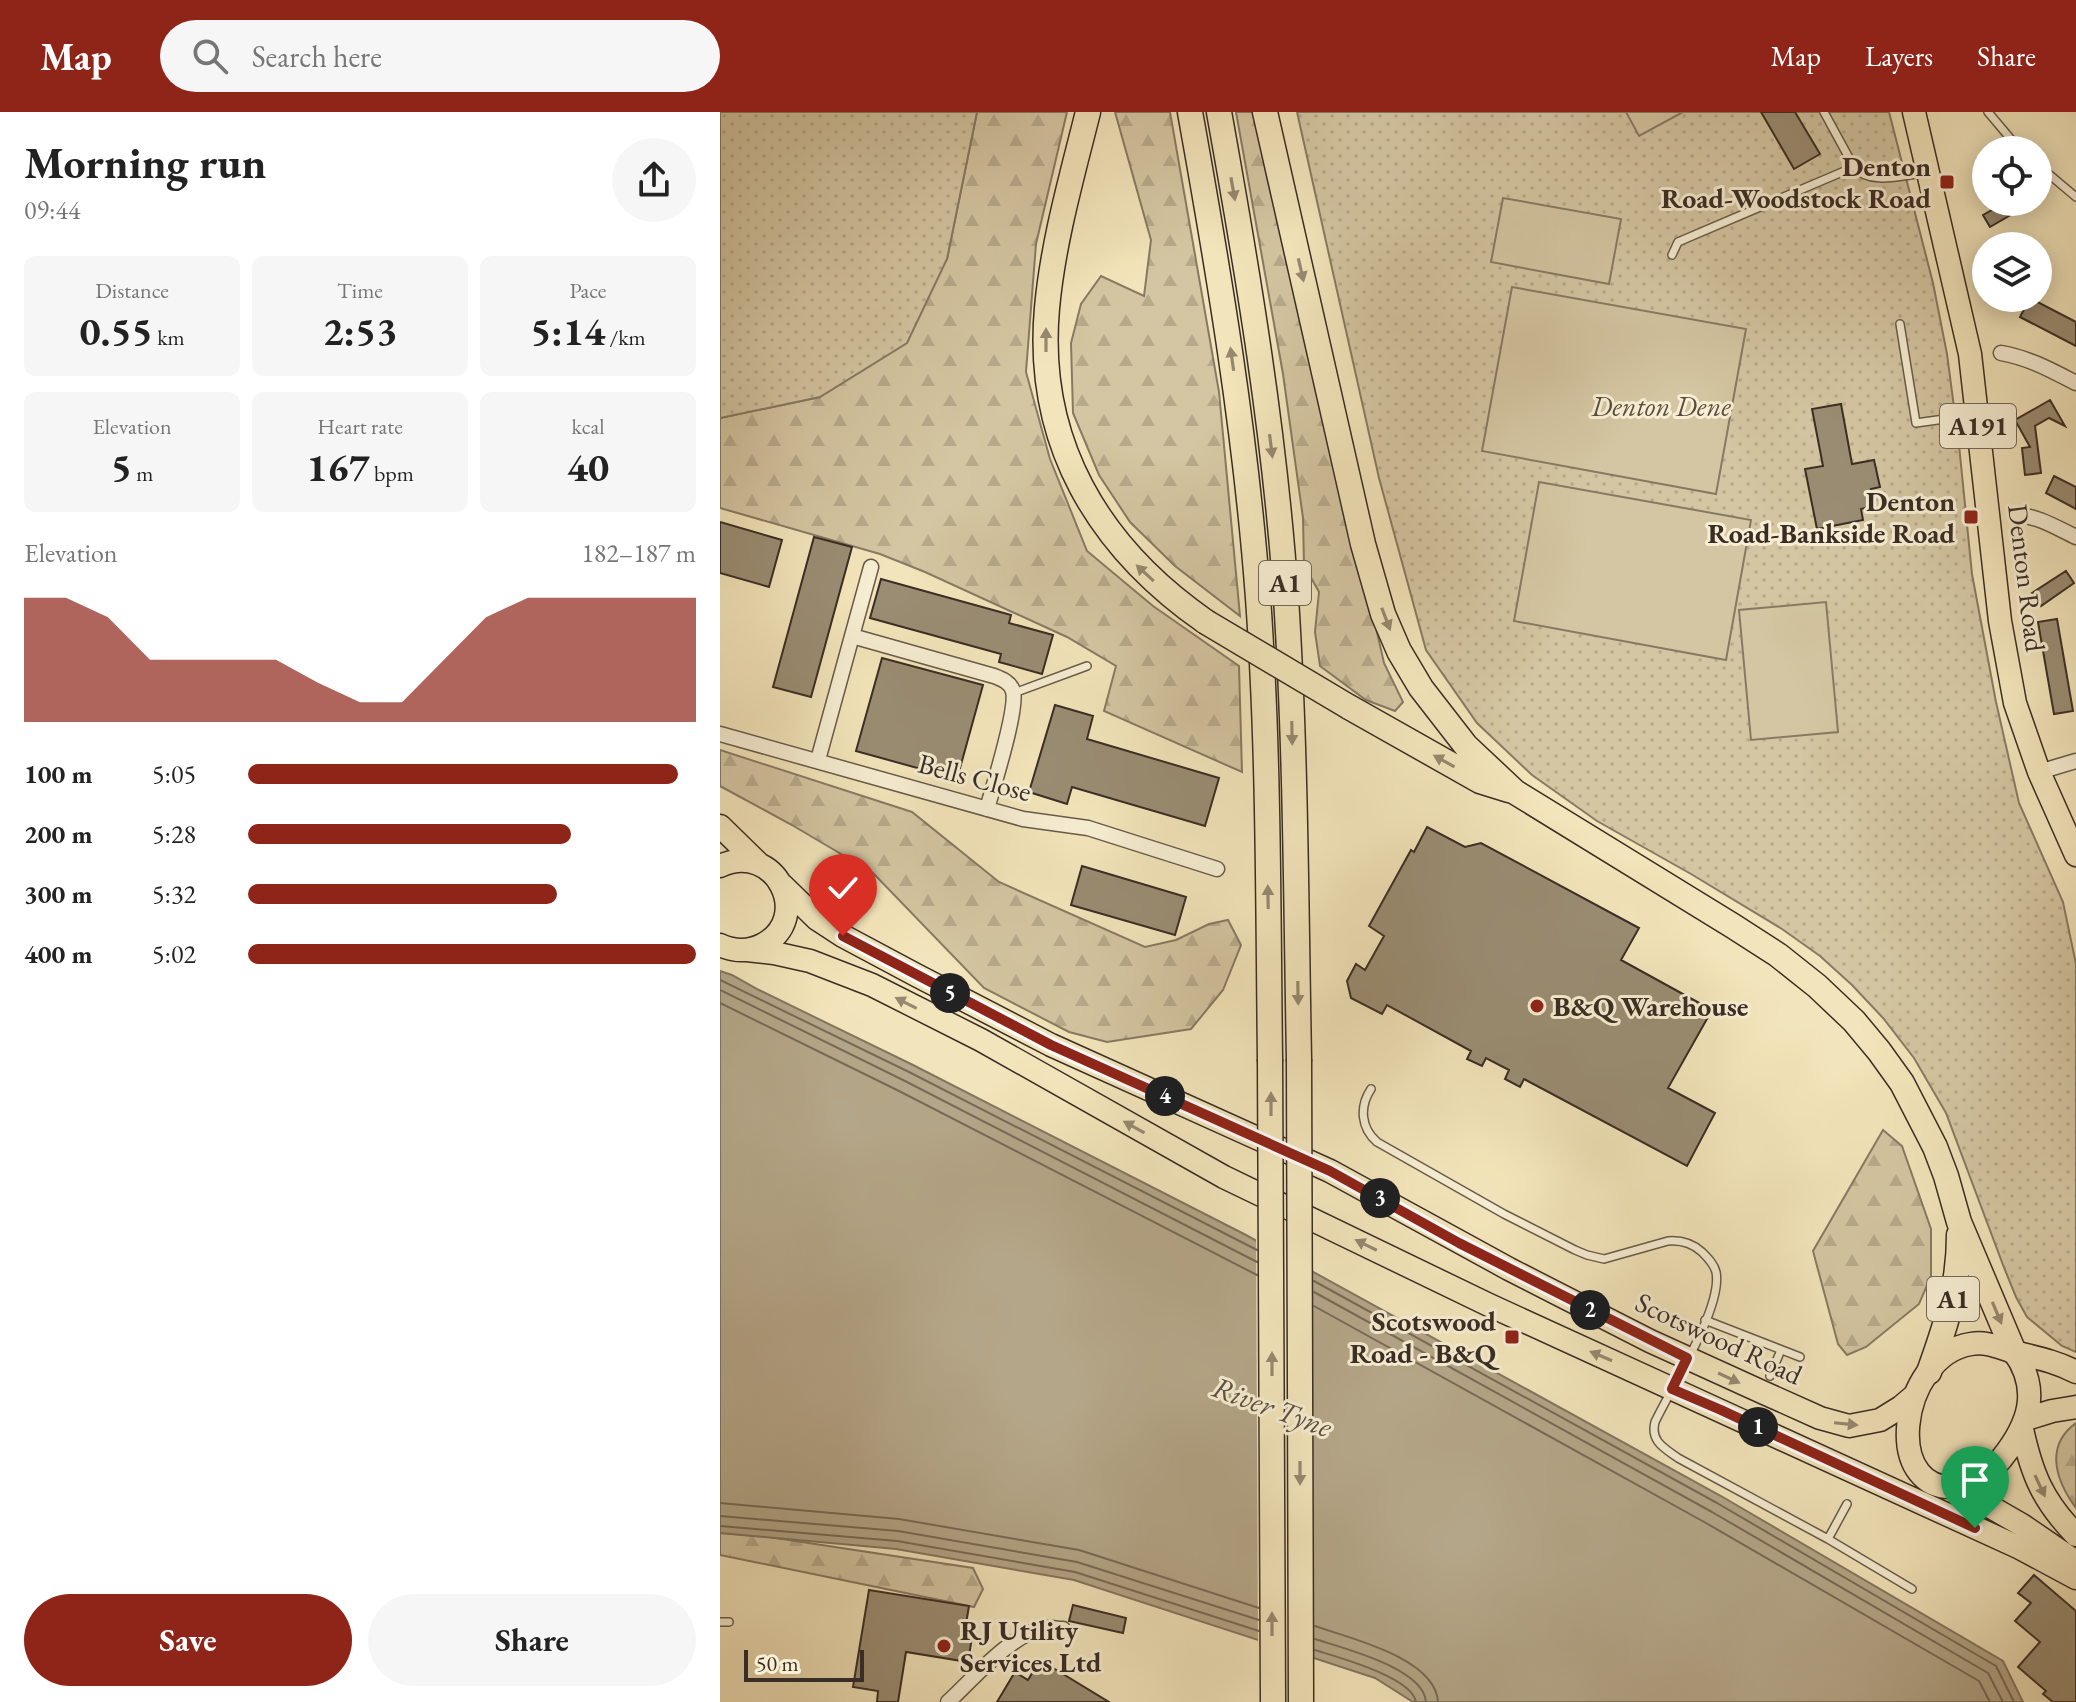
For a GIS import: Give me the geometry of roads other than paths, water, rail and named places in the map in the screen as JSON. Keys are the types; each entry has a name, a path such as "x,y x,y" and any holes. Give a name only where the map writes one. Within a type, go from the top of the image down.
{"highway":[{"name":"A1","path":"1088,112 1062,221 1047,307 1046,350 1059,434 1084,493 1101,521 1141,570 1206,622 1480,781 1515,792"},
{"name":"A1","path":"1190,112 1231,353 1258,596 1264,698 1270,1059 1273,1702"},
{"name":"A1","path":"1219,112 1251,292 1277,493 1291,700 1299,1059 1301,1702"},
{"name":"A1","path":"1265,112 1363,544 1383,614 1399,651 1428,699 1466,746 1515,792 1778,955 1854,1021 1902,1083 1935,1147 1959,1222 2014,1352"},
{"name":"A1","path":"1929,1372 1955,1292 1959,1222"}],"main road":[{"name":"Denton Road","path":"1914,112 1970,354 2000,621 2015,703 2039,772 2076,855"},
{"name":"Scotswood Road","path":"720,826 758,863 772,872 817,919 843,936 1051,1045 1330,1171 1459,1243 1687,1358 1820,1418 1849,1426 1880,1420 1914,1396"},
{"path":"720,866 741,860 758,863"},
{"path":"747,950 766,943 784,922 787,903 782,885"},
{"path":"720,945 810,961 872,985 981,1040 1224,1177 1489,1305 2020,1548 2076,1578"},
{"path":"2076,1372 2038,1356 1991,1344 1959,1347 1941,1358 1914,1396 1907,1432 1910,1456 1924,1477 1949,1486 2022,1525 2076,1562"},
{"path":"1891,1489 1927,1490 1968,1485 1983,1479 2024,1424 2030,1403 2023,1366 2014,1352"},
{"path":"2024,1424 2052,1411 2076,1407"},
{"path":"2024,1424 2027,1450 2042,1492 2057,1515 2076,1535"}],"street":[{"path":"2001,353 2021,356 2076,383"},
{"path":"2017,515 2029,516 2076,537"},
{"path":"818,760 871,567"},
{"path":"852,636 994,676 1011,686 1014,694 1009,726 987,809"},
{"name":"Bells Close","path":"720,734 1023,819 1088,828 1217,869"},
{"path":"2039,772 2076,761"},
{"path":"948,1702 1014,1640 1046,1628 1063,1629"}],"lane":[{"path":"1824,112 1860,174 1875,178 1928,172"},
{"path":"1988,112 2008,136"},
{"path":"1672,255 1678,242 1854,167"},
{"path":"2052,177 2076,197"},
{"path":"1900,324 1916,423 1977,414"},
{"path":"1014,694 1087,666"},
{"path":"1371,1089 1363,1108 1364,1120 1370,1135 1377,1142 1575,1250 1604,1259 1668,1241 1688,1243 1708,1257 1716,1274 1716,1290 1654,1427 1654,1437 1664,1448 1912,1589"},
{"path":"1705,1320 1800,1357"},
{"path":"1770,1376 1781,1350"},
{"path":"1828,1539 1847,1504"},
{"path":"720,1622 729,1622"}],"water":[{"name":"River Tyne","path":"720,971 913,1065 1246,1235 1721,1496 2003,1661 2023,1702 1413,1702 1375,1678 1074,1580 896,1549 720,1533"}],"place":[{"name":"Denton Road-Woodstock Road","path":"1947,182"},
{"name":"Denton Road-Bankside Road","path":"1971,517"},
{"name":"B&Q Warehouse","path":"1537,1006"},
{"name":"Scotswood Road - B&Q","path":"1512,1337"},
{"name":"RJ Utility Services Ltd","path":"944,1646"}],"park label":[{"name":"Denton Dene","path":"1661,406"}]}
